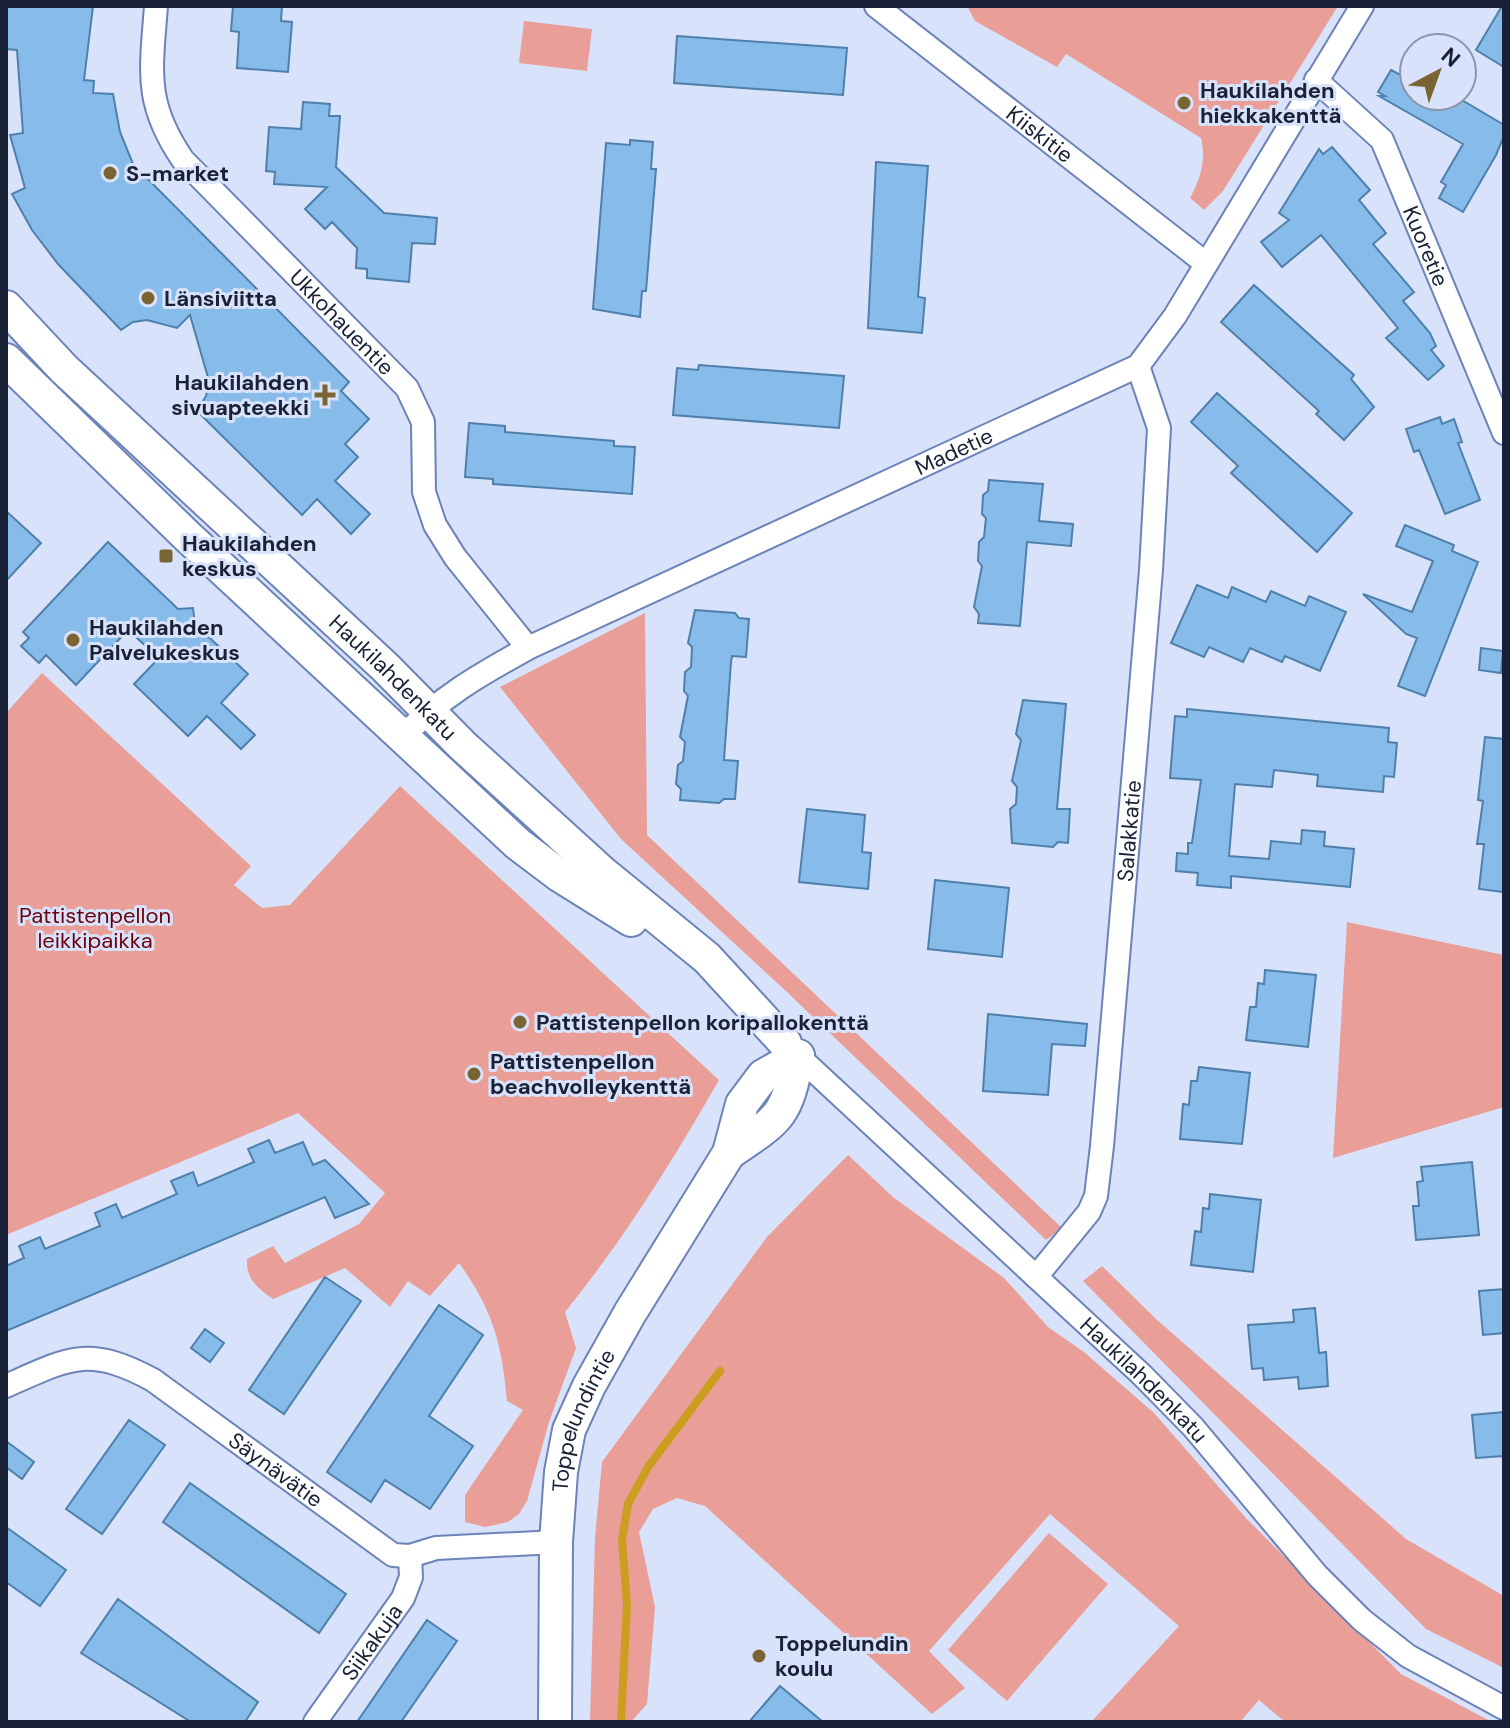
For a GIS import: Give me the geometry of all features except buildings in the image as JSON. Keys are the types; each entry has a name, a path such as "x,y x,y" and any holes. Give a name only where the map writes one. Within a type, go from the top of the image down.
{"main road":[{"name":"Haukilahdenkatu","path":"12,326 604,874 707,958 791,1050"},
{"name":"Haukilahdenkatu","path":"6,360 187,536 360,694 401,739 518,844 559,875 641,927 791,1050"},
{"name":"Toppelundintie","path":"555,1722 556,1542 561,1472 569,1430 630,1313 729,1153 742,1104 763,1076 791,1050"}],"street":[{"name":"Ukkohauentie","path":"156,6 150,78 157,117 169,139 183,160 407,388 423,422 424,492 435,525 455,557 528,648"},
{"name":"Kiiskitie","path":"876,6 1204,262"},
{"name":"Madetie","path":"401,739 427,710 455,689 528,648 1138,366 1175,316 1204,262 1362,6"},
{"name":"Kuoretie","path":"1316,80 1382,140 1504,433"},
{"name":"Salakkatie","path":"1036,1277 1089,1212 1096,1196 1102,1146 1149,602 1159,428 1138,366"},
{"name":"Haukilahdenkatu","path":"791,1050 1193,1427 1317,1575 1362,1620 1408,1656 1504,1708"},
{"name":"Säynävätie","path":"6,1386 66,1360 87,1356 128,1366 153,1380 393,1555 410,1556"},
{"path":"410,1556 436,1548 556,1542"},
{"name":"Siikakuja","path":"315,1722 403,1598 411,1577 410,1556"}],"green space":[{"name":"Haukilahden hiekkakenttä","path":"967,6 1338,6 1223,191 1204,210 1190,198 1202,169 1201,138 1066,54 1057,67 975,21"},
{"path":"524,21 592,29 587,71 519,63"},
{"path":"645,613 647,835 1062,1228 1046,1240 788,993 621,839 500,687"},
{"name":"Pattistenpellon leikkipaikka","path":"42,673 251,866 234,885 262,908 290,905 400,786 719,1080 646,1199 565,1312 576,1348 549,1422 527,1501 519,1514 508,1522 485,1527 465,1522 465,1495 523,1410 507,1401 494,1328 480,1296 459,1263 430,1296 408,1281 390,1307 345,1268 273,1299 251,1278 247,1259 273,1246 285,1263 359,1224 385,1193 298,1113 6,1235 6,713"},
{"path":"1347,922 1504,955 1504,1107 1333,1158"},
{"path":"848,1155 893,1197 1004,1278 1048,1327 1084,1352 1154,1413 1246,1518 1401,1674 1492,1722 1285,1722 1259,1700 1240,1722 1091,1722 1179,1626 1050,1514 929,1651 965,1688 932,1714 705,1506 677,1498 653,1509 639,1532 655,1607 647,1704 631,1722 590,1722 595,1538 602,1462 767,1237"},
{"path":"1102,1266 1155,1318 1406,1539 1504,1596 1504,1668 1426,1629 1083,1281"},
{"path":"1049,1533 1108,1584 1007,1701 948,1650"}],"waterway":[{"path":"621,1722 627,1604 622,1540 628,1504 648,1467 720,1371"}],"place":[{"name":"Haukilahden hiekkakenttä","path":"1184,103"},
{"name":"S-market","path":"110,173"},
{"name":"Länsiviitta","path":"148,298"},
{"name":"Haukilahden sivuapteekki","path":"325,395"},
{"name":"Haukilahden keskus","path":"166,556"},
{"name":"Haukilahden Palvelukeskus","path":"73,640"},
{"name":"Pattistenpellon koripallokenttä","path":"520,1022"},
{"name":"Pattistenpellon beachvolleykenttä","path":"474,1074"},
{"name":"Toppelundin koulu","path":"759,1656"}]}
